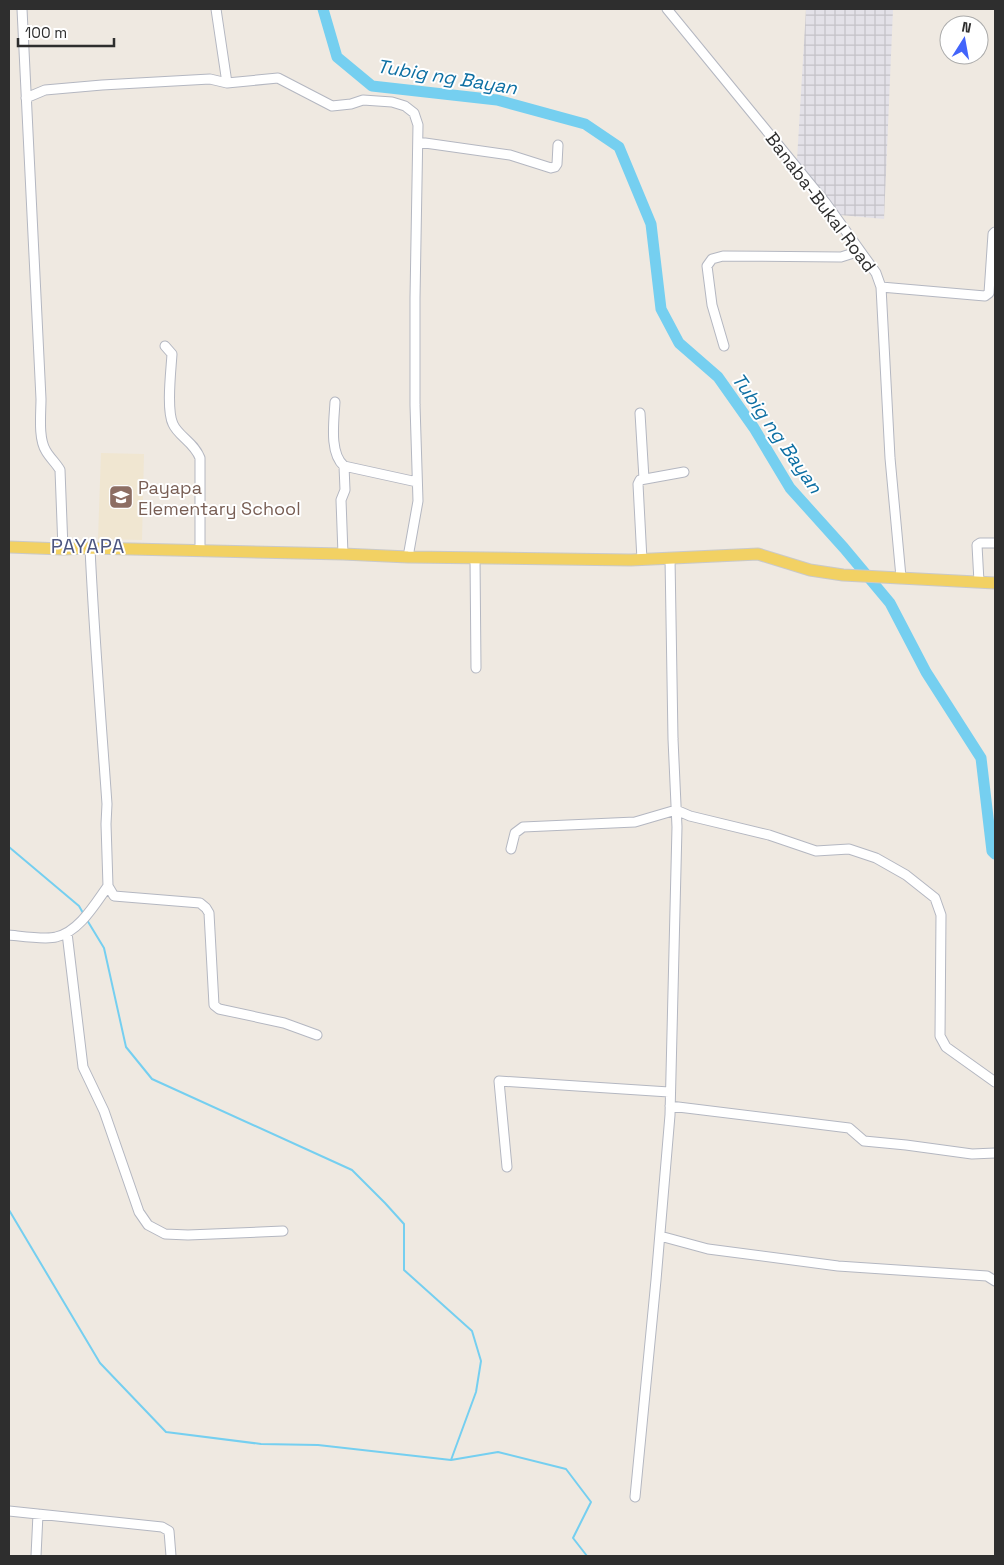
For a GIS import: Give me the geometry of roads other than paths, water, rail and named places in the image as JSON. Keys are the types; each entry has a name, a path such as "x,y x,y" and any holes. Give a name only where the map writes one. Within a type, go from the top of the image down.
{"main road":[{"path":"9,547 408,557 642,560 758,554 810,570 843,575 995,583"}],"street":[{"path":"22,9 41,399 41,435 45,450 60,470 62,549"},
{"path":"216,9 227,83"},
{"name":"Banaba-Bukal Road","path":"667,9 825,202 876,273 881,287 890,458 901,577"},
{"path":"26,98 45,90 102,85 210,79 227,83 278,78 332,106 351,104 362,100 392,102 405,106 414,113 418,125 415,298 418,501 408,557"},
{"path":"418,142 510,155 551,168 557,164 558,145"},
{"path":"881,287 985,296 990,293 993,234 995,232"},
{"path":"724,346 712,305 707,266 712,259 723,256 841,256 860,251"},
{"path":"165,346 172,354 169,414 173,426 197,450 200,458 200,551"},
{"path":"334,402 334,449 338,461 344,466 417,482"},
{"path":"640,413 644,479"},
{"path":"343,554 341,500 345,490 344,466"},
{"path":"642,560 638,484 640,480 684,472"},
{"path":"979,582 977,545 980,543 995,544"},
{"path":"90,548 107,804 108,886 114,896 200,903 209,913 214,1005 219,1008 284,1023 318,1035"},
{"path":"475,558 476,668"},
{"path":"635,1497 660,1236 672,1058 671,1009 676,891 676,810 670,558"},
{"path":"510,849 515,833 523,827 635,822 676,810 690,816 768,835 816,851 849,849 876,858 906,875 935,898 940,916 940,1036 946,1047 995,1082"},
{"path":"9,935 54,938 67,933 76,926 108,886"},
{"path":"67,933 83,1067 104,1112 139,1212 148,1224 165,1234 188,1235 283,1230"},
{"path":"507,1167 499,1081 669,1092"},
{"path":"670,1106 849,1128 864,1141 972,1154 995,1153"},
{"path":"660,1236 708,1250 838,1266 987,1276 995,1281"},
{"path":"9,1511 162,1527 169,1531 171,1556"},
{"path":"36,1556 38,1514"}],"waterway":[{"name":"Tubig ng Bayan","path":"323,9 337,57 372,86 497,100 585,124 619,147 651,224 661,309 679,343 718,377 754,428 790,488 890,603 926,672 981,758 992,851 995,854"},
{"path":"9,847 79,906 83,913"},
{"path":"87,920 104,948 126,1047 152,1079 352,1170 404,1224 404,1270 472,1331 481,1361 476,1392 451,1460"},
{"path":"9,1210 100,1363 166,1432 261,1444 318,1445 451,1460 498,1452 566,1469 591,1502 573,1538 587,1556"}],"place":[{"name":"Payapa Elementary School","path":"121,497"}],"district":[{"name":"PAYAPA","path":"88,546"}]}
